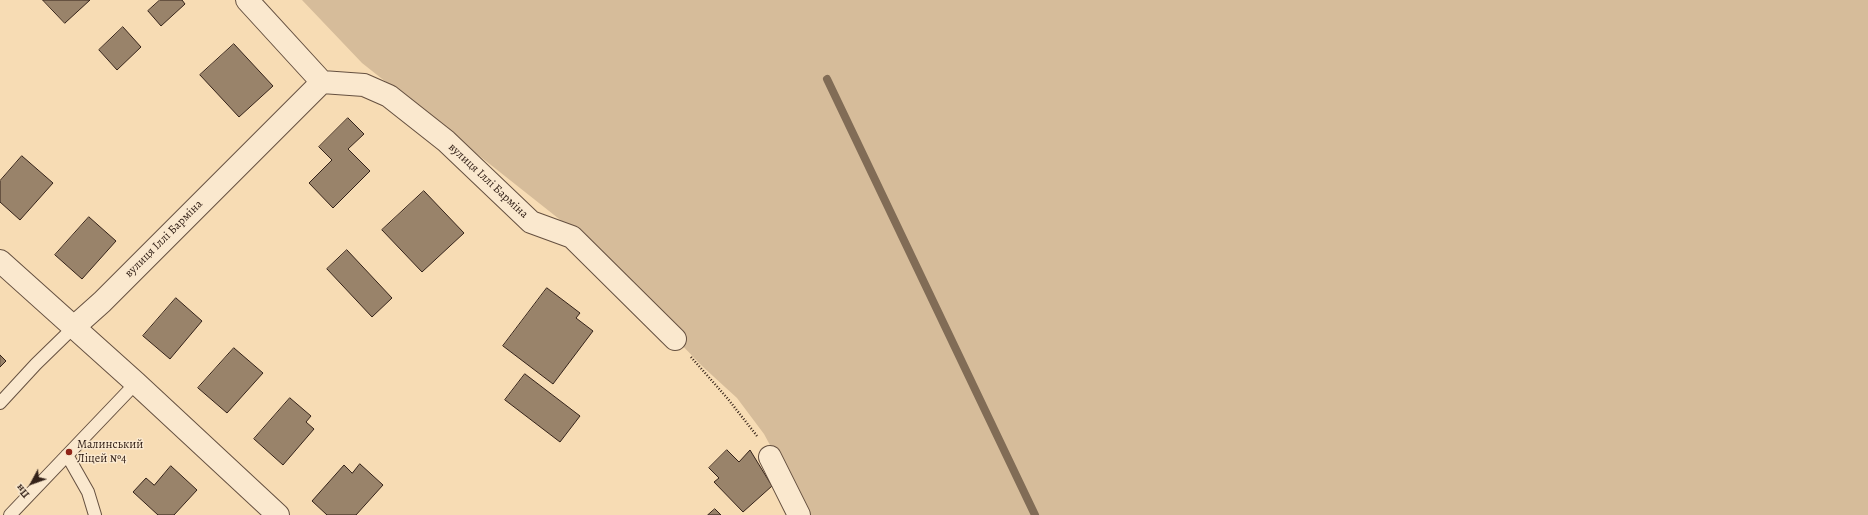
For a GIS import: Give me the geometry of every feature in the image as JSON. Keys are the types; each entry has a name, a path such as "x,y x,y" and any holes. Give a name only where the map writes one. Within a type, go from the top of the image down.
{"street":[{"path":"247,0 322,82"},
{"name":"вулиця Іллі Барміна","path":"74,328 111,293 322,82 364,85 389,96 446,141 531,222 572,237 675,339"},
{"path":"0,261 136,383 278,515"},
{"path":"770,457 799,515"}],"lane":[{"path":"0,403 36,364 74,328"},
{"path":"10,515 136,383"},
{"path":"67,455 88,492 95,515"}],"path":[{"path":"675,339 728,399 756,435 770,457"}],"shaded area":[{"path":"302,0 1868,0 1868,515 808,515 764,434 737,398 702,366 568,226 362,63"}],"building":[{"path":"43,0 90,0 65,23"},
{"path":"160,0 182,0 185,4 161,26 148,11"},
{"path":"123,27 141,47 117,70 99,50"},
{"path":"234,44 273,86 239,117 200,75"},
{"path":"348,118 364,134 348,149 370,171 333,208 309,183 332,160 319,147"},
{"path":"22,156 53,183 20,220 0,202 0,181"},
{"path":"424,191 464,233 422,272 382,230"},
{"path":"89,217 116,241 82,279 55,255"},
{"path":"347,250 392,298 372,317 327,269"},
{"path":"547,288 580,313 576,318 593,331 553,384 503,346"},
{"path":"176,298 202,321 170,359 143,336"},
{"path":"234,348 263,373 227,413 198,388"},
{"path":"0,355 6,361 0,367"},
{"path":"525,374 580,416 560,442 505,400"},
{"path":"290,398 311,416 306,422 314,429 283,465 254,439"},
{"path":"727,450 739,462 750,450 772,486 743,512 714,482 719,478 709,468"},
{"path":"360,464 383,485 356,515 327,515 312,501 344,465 352,473"},
{"path":"171,466 197,490 174,515 158,515 133,492 146,478 154,485"},
{"path":"715,509 721,515 708,515"}],"waterway":[{"path":"827,79 1035,515"}],"place":[{"name":"Малинський Ліцей №4","path":"69,452"}]}
